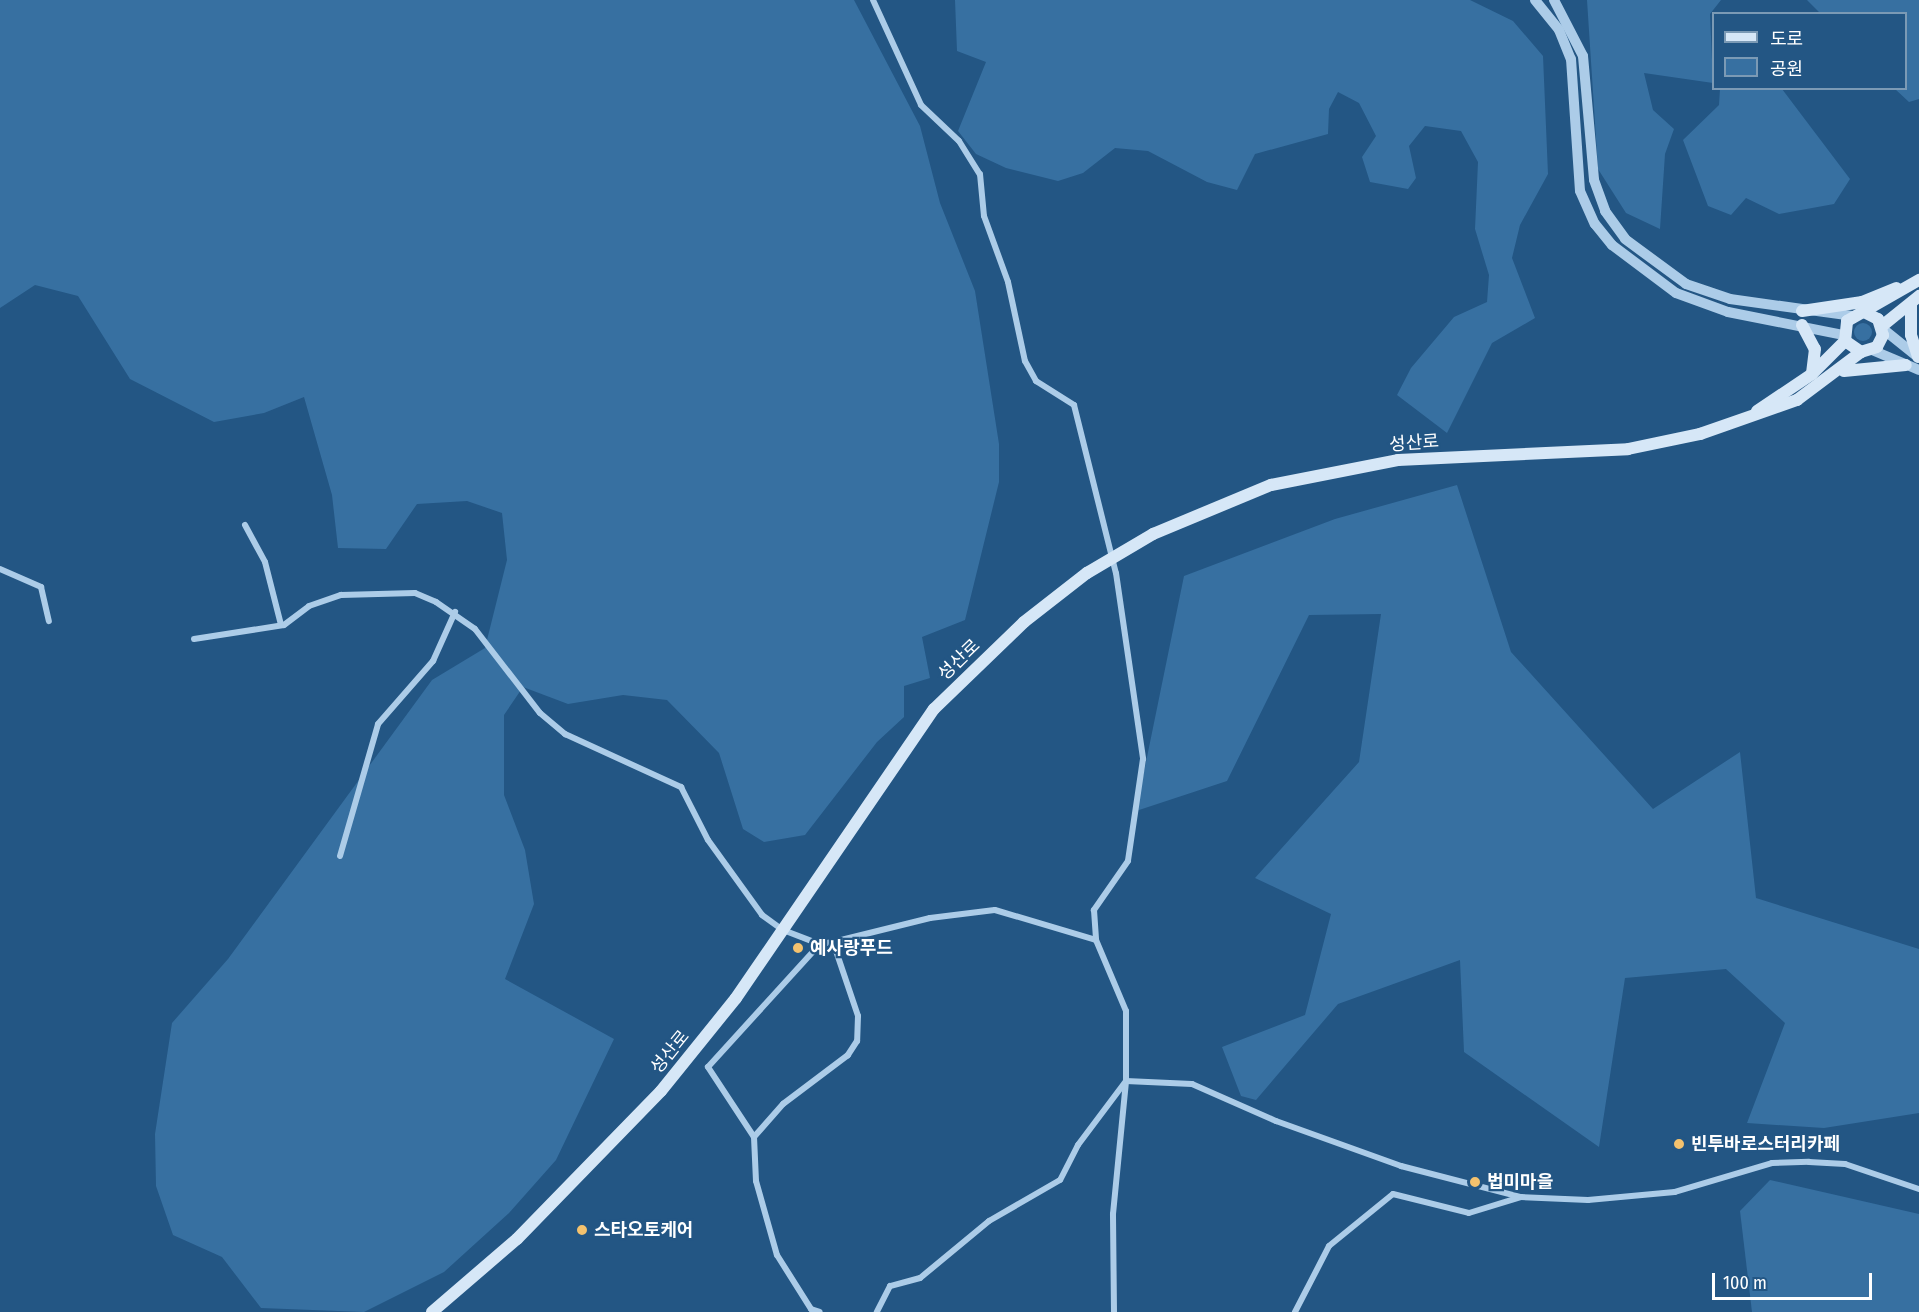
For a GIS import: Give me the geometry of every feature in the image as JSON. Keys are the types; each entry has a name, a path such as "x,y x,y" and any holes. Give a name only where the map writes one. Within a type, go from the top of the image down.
{"main road":[{"path":"1802,311 1862,302 1919,279"},
{"path":"1747,418 1812,374 1844,338 1858,314 1919,279"},
{"path":"1747,418 1797,400 1840,373 1867,351 1882,327 1915,300"},
{"path":"1915,300 1911,335 1919,362"},
{"path":"1858,314 1882,327"},
{"path":"1802,325 1815,349 1812,374"},
{"path":"1844,338 1867,351"},
{"path":"1840,373 1906,365"},
{"name":"성산로","path":"432,1312 517,1239 661,1091 736,998 780,928 934,709 1024,622 1087,573 1153,534 1271,485 1387,462 1628,449 1747,418"}],"street":[{"path":"873,0 921,105 959,141 980,174 984,216 1008,282 1025,361 1036,381 1074,405 1105,525 1143,759 1128,861 1094,910 1096,940 1126,1011 1126,1081 1113,1214 1114,1312"},
{"path":"1535,0 1559,30 1570,59 1573,159 1595,224 1637,268 1676,293 1728,312 1802,325 1844,338"},
{"path":"1554,0 1583,56 1594,180 1605,211 1625,239 1686,284 1730,299 1802,311 1858,314"},
{"path":"1882,327 1919,362"},
{"path":"1867,351 1906,365 1919,362"},
{"path":"245,525 265,562 281,625"},
{"path":"0,569 41,587 50,621"},
{"path":"194,639 281,625 309,606 375,591 415,593 455,612 475,629 540,713 565,734 681,787 708,840 762,915 780,928 820,944 930,918 995,910 1096,940"},
{"path":"340,856 378,724 433,661 455,612"},
{"path":"754,1137 783,1104 848,1055 857,1041 855,993 833,942"},
{"path":"820,944 708,1067 754,1137 756,1181 777,1255 811,1309 820,1312"},
{"path":"1126,1081 1192,1084 1390,1162 1521,1197 1588,1200 1675,1192 1772,1163 1809,1162 1845,1164 1919,1189"},
{"path":"877,1312 891,1286 927,1273 989,1221 1060,1180 1078,1145 1126,1081"},
{"path":"1295,1312 1329,1246 1393,1194 1469,1213 1521,1197"}],"green space":[{"path":"0,0 854,0 920,126 940,203 975,291 999,444 999,482 965,620 922,637 930,678 904,686 904,717 877,742 805,835 764,842 743,829 719,753 667,700 623,695 568,704 523,687 504,715 504,795 525,850 534,904 505,979 614,1039 556,1160 509,1213 444,1272 364,1312 261,1308 222,1257 173,1235 156,1186 155,1134 172,1023 228,959 432,680 485,648 507,560 502,513 467,501 417,504 386,549 338,548 332,495 304,397 264,413 214,422 130,379 78,296 35,285 0,308"},
{"path":"955,0 1470,0 1513,21 1543,56 1548,174 1520,225 1512,258 1535,318 1492,343 1447,433 1397,395 1411,368 1454,317 1487,302 1489,275 1475,229 1478,162 1461,131 1425,126 1409,146 1416,178 1408,189 1370,182 1362,157 1376,136 1359,103 1338,92 1329,109 1328,134 1255,154 1237,190 1207,182 1148,151 1115,148 1083,173 1058,181 1006,168 976,154 958,131 986,62 957,51"},
{"path":"1587,0 1721,0 1710,14 1712,83 1644,73 1653,110 1674,129 1665,154 1660,229 1626,213 1598,169"},
{"path":"1807,0 1919,0 1919,99 1909,102 1896,90 1907,90 1907,12 1819,12"},
{"path":"1720,90 1783,90 1850,179 1834,204 1779,214 1746,198 1731,215 1708,206 1683,140 1719,105"},
{"path":"1863,323 1869,326 1872,332 1869,338 1863,341 1857,338 1854,332 1857,326"},
{"path":"1457,485 1511,652 1653,809 1740,752 1756,898 1919,949 1919,1113 1824,1128 1747,1123 1785,1023 1726,969 1625,978 1599,1147 1464,1052 1460,960 1338,1004 1256,1100 1241,1096 1222,1047 1305,1015 1331,914 1255,878 1359,762 1381,614 1309,615 1227,781 1136,811 1184,576 1335,519"},
{"path":"1770,1180 1919,1214 1919,1312 1752,1312 1740,1211"}],"place":[{"name":"예사랑푸드","path":"798,948"},
{"name":"빈투바로스터리카페","path":"1679,1144"},
{"name":"법미마을","path":"1475,1182"},
{"name":"스타오토케어","path":"582,1230"}]}
